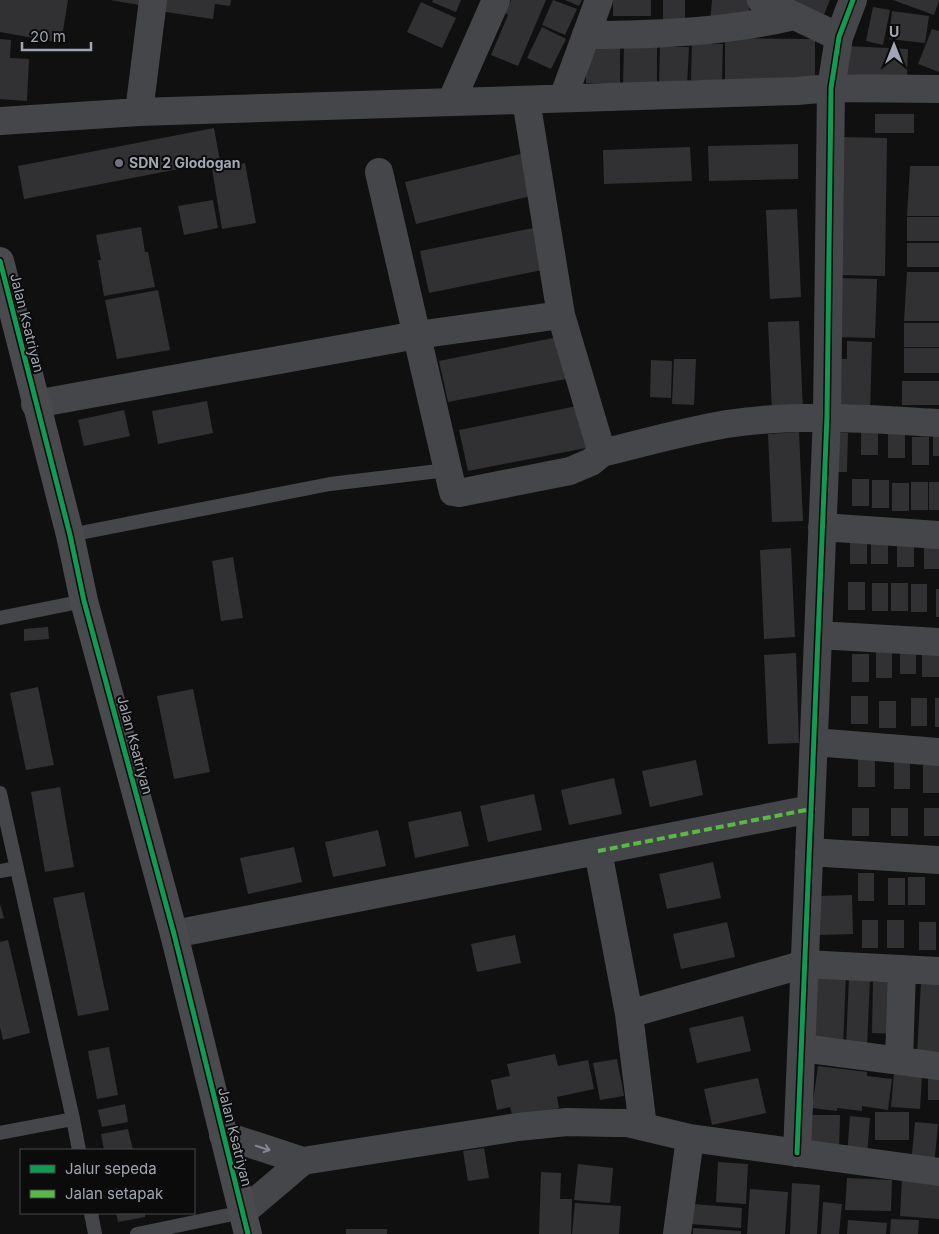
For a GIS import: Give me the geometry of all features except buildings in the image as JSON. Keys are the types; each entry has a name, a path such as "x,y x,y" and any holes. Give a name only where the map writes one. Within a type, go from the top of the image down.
{"street":[{"path":"139,112 153,0"},
{"path":"451,102 496,0"},
{"path":"563,98 599,0"},
{"path":"761,0 839,37"},
{"path":"797,1153 827,416 831,88 839,37 853,0"},
{"path":"586,36 699,32 752,26 794,16"},
{"path":"0,121 139,112 787,92 831,88 939,89"},
{"path":"526,100 561,315 602,453"},
{"path":"379,172 452,490 459,493 578,468 591,462 602,453 728,424 827,416 939,423"},
{"name":"Jalan Ksatriyan","path":"0,261 70,535 84,601 174,934 246,1223"},
{"path":"35,404 417,335 561,315"},
{"path":"822,527 939,535"},
{"path":"818,635 939,642"},
{"path":"814,742 939,752"},
{"path":"174,934 811,809"},
{"path":"598,851 629,1014 643,1127"},
{"path":"809,852 939,860"},
{"path":"629,1014 805,964 939,970"},
{"path":"899,1061 902,969"},
{"path":"802,1048 939,1066"},
{"path":"223,1135 303,1161 518,1127 567,1122 627,1123 690,1138 939,1172"},
{"path":"677,1234 690,1138"},
{"path":"246,1223 303,1161"}],"lane":[{"path":"70,535 330,484 447,470"},
{"path":"0,618 84,601"},
{"path":"0,794 79,1149"},
{"path":"0,871 17,868"},
{"path":"0,1133 73,1119"},
{"path":"91,1214 95,1234"},
{"path":"137,1234 246,1223"}],"marked path":[{"path":"598,851 811,809"}],"cycle path":[{"path":"797,1153 827,416 831,88 839,37 853,0"},
{"path":"0,261 70,535 84,601 174,934 248,1234"}],"place":[{"name":"SDN 2 Glodogan","path":"119,163"}]}
